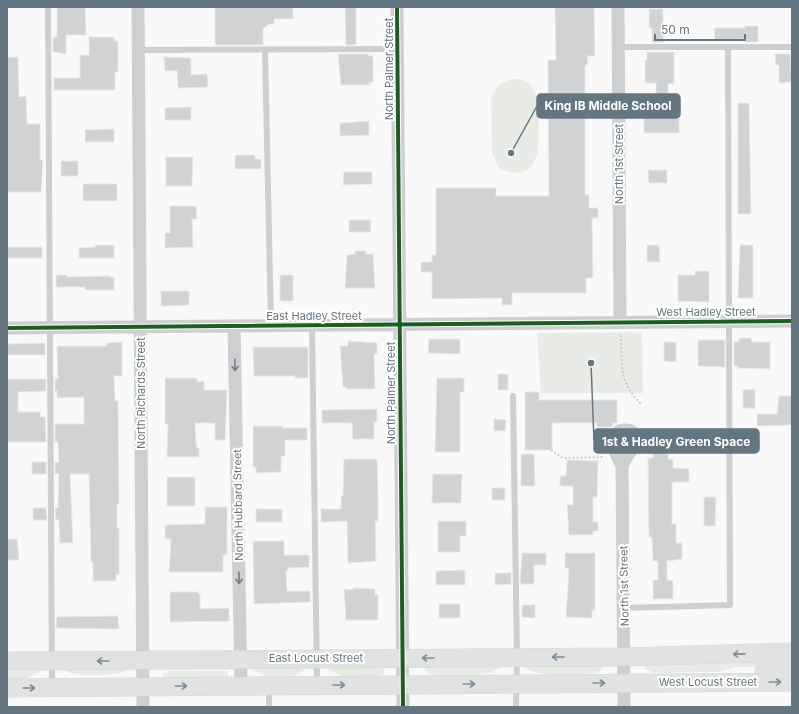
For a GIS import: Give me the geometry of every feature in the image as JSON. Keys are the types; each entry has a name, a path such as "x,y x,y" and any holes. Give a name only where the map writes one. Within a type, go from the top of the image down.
{"main road":[{"path":"625,657 792,652"},
{"name":"East Locust Street","path":"7,661 625,657"},
{"path":"705,682 738,670 792,669"},
{"name":"West Locust Street","path":"624,683 792,682"},
{"path":"7,688 624,683"}],"street":[{"name":"North Richards Street","path":"138,7 143,707"},
{"name":"North Palmer Street","path":"397,7 402,707"},
{"name":"North 1st Street","path":"618,7 620,328"},
{"name":"West Hadley Street","path":"620,328 730,321 792,321"},
{"name":"East Hadley Street","path":"7,328 312,324 620,328"},
{"name":"North Hubbard Street","path":"234,326 241,686"},
{"name":"North 1st Street","path":"622,465 625,657 624,707"}],"lane":[{"path":"48,7 52,688"},
{"path":"618,47 792,47"},
{"path":"624,608 730,605 728,47"},
{"path":"138,50 265,51 398,49"},
{"path":"265,51 271,325"},
{"path":"312,324 317,685"},
{"path":"513,396 517,657 516,707"},
{"path":"269,685 269,707"}],"path":[{"path":"620,328 624,381 634,397 641,404"},
{"path":"551,450 563,458 604,457"}],"shaded area":[{"path":"513,79 524,80 530,85 535,93 538,109 539,127 538,151 536,159 529,169 519,173 506,171 499,168 492,153 491,99 494,91 499,86"},
{"path":"642,332 643,393 541,393 537,333"},
{"path":"792,658 792,666 736,667 719,672 655,673 645,669 645,662"},
{"path":"532,662 601,663 602,670 585,674 551,675 531,671 524,667"},
{"path":"425,665 501,666 497,670 482,674 451,676 436,675 425,671"},
{"path":"7,667 41,668 41,670 25,678 7,680"},
{"path":"307,667 294,676 287,678 272,678 264,676 251,668"},
{"path":"327,667 383,667 384,674 354,678 340,675"},
{"path":"64,668 125,668 125,672 110,675 79,675 65,671"},
{"path":"172,671 225,671 228,672 228,676 226,679 172,679 163,677 163,673"}],"building":[{"path":"57,7 85,7 86,35 66,35 66,54 53,52 53,37 57,37"},
{"path":"215,7 293,7 293,19 274,19 274,24 269,24 263,29 263,45 215,45"},
{"path":"345,7 356,7 356,45 346,45"},
{"path":"555,7 594,7 595,56 587,56 588,64 585,65 585,195 589,195 589,208 598,208 598,218 592,218 593,278 586,278 586,293 512,293 512,305 502,305 502,298 432,299 432,272 421,272 421,262 432,262 432,255 436,255 436,188 496,188 496,196 549,196 548,60 556,60"},
{"path":"649,9 663,9 663,42 652,42 652,28 649,28"},
{"path":"745,26 758,26 758,42 746,42 746,39 715,40 714,28 745,28"},
{"path":"89,37 114,37 114,41 118,41 118,72 115,72 115,90 54,90 54,78 80,78 80,55 89,55"},
{"path":"647,52 674,52 674,84 668,83 668,103 677,103 677,109 679,109 679,133 644,133 644,105 648,105 648,102 656,102 656,83 645,83 645,60 647,60"},
{"path":"338,54 368,54 368,56 373,56 373,82 369,82 369,85 341,85"},
{"path":"775,54 790,54 792,82 779,83 779,65 776,65"},
{"path":"7,57 18,57 19,97 26,96 27,124 40,124 40,160 43,160 41,192 7,192"},
{"path":"164,57 191,58 191,75 207,74 208,87 178,88 177,71 165,71"},
{"path":"738,103 749,103 751,214 738,214"},
{"path":"191,107 191,120 165,120 165,108"},
{"path":"369,121 369,135 340,136 340,123"},
{"path":"114,129 114,142 85,142 85,130"},
{"path":"235,155 255,155 255,159 261,159 261,169 235,169"},
{"path":"166,157 193,157 192,186 166,186"},
{"path":"61,161 78,161 78,176 61,176"},
{"path":"648,170 667,170 667,183 649,183"},
{"path":"344,172 372,172 372,184 343,185"},
{"path":"83,184 117,184 117,201 83,201"},
{"path":"170,206 196,206 197,219 192,219 193,247 165,248 165,233 170,233"},
{"path":"349,220 370,220 371,232 349,232"},
{"path":"95,245 114,245 114,258 79,258 79,248 96,247"},
{"path":"647,245 659,245 660,262 647,262"},
{"path":"740,245 753,245 753,298 738,298"},
{"path":"7,247 42,247 42,258 7,258"},
{"path":"355,251 366,251 366,254 373,254 375,288 345,288 347,255 355,254"},
{"path":"695,271 709,271 709,302 678,301 678,275 695,275"},
{"path":"56,275 67,275 67,277 114,277 114,290 85,290 85,287 56,287"},
{"path":"280,275 293,275 293,301 280,301"},
{"path":"161,291 189,291 189,305 161,306"},
{"path":"739,338 751,338 752,342 770,342 770,369 738,368 738,366 734,366 734,341 739,342"},
{"path":"429,339 460,339 460,354 428,353"},
{"path":"698,340 725,340 725,367 698,366"},
{"path":"348,341 377,343 377,354 374,354 375,389 346,389 346,387 343,387 340,346 348,346"},
{"path":"122,342 122,376 114,376 115,401 118,401 119,504 117,504 117,528 119,528 119,574 116,574 116,581 93,581 93,562 91,562 89,474 70,474 73,543 60,543 59,520 56,520 55,508 58,508 59,474 55,474 55,462 59,462 58,442 55,442 55,424 84,424 84,397 57,398 57,391 55,391 55,379 58,379 57,346 107,346 107,343"},
{"path":"664,342 676,342 676,362 664,361"},
{"path":"45,343 45,355 7,355 7,344"},
{"path":"253,347 308,347 308,378 295,378 295,376 254,376"},
{"path":"498,374 508,374 508,390 498,390"},
{"path":"165,378 197,378 197,382 204,381 204,390 227,390 225,440 215,440 215,423 195,423 196,443 197,448 199,448 199,457 167,457 168,424 165,424"},
{"path":"437,378 464,378 464,392 460,392 460,452 435,452"},
{"path":"7,379 46,379 46,391 18,392 18,412 40,412 40,417 45,417 46,442 7,442"},
{"path":"755,389 755,408 743,408 743,390"},
{"path":"525,392 539,392 539,400 617,400 617,423 613,423 612,427 597,427 597,423 552,423 552,450 525,450"},
{"path":"779,396 792,396 792,425 757,426 757,414 777,414"},
{"path":"377,409 377,422 374,422 374,439 353,439 352,423 322,423 322,410"},
{"path":"494,419 506,420 505,431 494,431"},
{"path":"253,426 307,428 307,440 285,440 285,456 281,456 281,472 256,473 256,467 253,467"},
{"path":"653,433 668,434 668,459 673,459 673,468 689,469 689,482 672,482 672,524 676,524 676,543 682,543 682,559 667,561 667,580 673,581 673,599 653,599 653,580 658,580 658,561 653,561 652,537 649,537 648,458 653,458"},
{"path":"521,454 534,454 535,486 521,486"},
{"path":"344,459 377,459 378,521 375,521 376,561 348,563 347,521 321,522 321,509 341,509 341,496 343,496"},
{"path":"567,460 598,461 597,497 593,497 593,522 598,522 598,531 593,531 593,535 569,535 567,505 573,505 573,486 560,486 560,476 566,476"},
{"path":"32,462 46,462 46,474 32,474"},
{"path":"433,474 462,474 461,503 432,503"},
{"path":"167,477 195,477 195,506 167,506"},
{"path":"492,488 505,488 505,500 492,500"},
{"path":"704,497 716,497 715,526 704,526"},
{"path":"205,507 227,507 227,555 223,555 223,572 169,572 171,539 165,539 165,525 205,524"},
{"path":"33,508 46,508 47,520 33,520"},
{"path":"256,509 282,509 282,522 256,522"},
{"path":"438,521 466,521 466,536 460,536 460,552 438,552"},
{"path":"7,539 17,539 19,560 7,560"},
{"path":"253,541 284,541 284,555 309,555 309,567 288,568 288,571 286,571 287,591 310,591 310,602 254,604"},
{"path":"522,553 546,553 546,565 534,565 534,584 520,584"},
{"path":"565,553 595,553 595,610 592,610 592,618 566,617 569,568 565,568"},
{"path":"465,570 465,585 436,585 436,571"},
{"path":"495,573 511,573 511,584 495,585"},
{"path":"353,588 375,589 375,595 378,595 378,620 346,620 344,589 353,590"},
{"path":"170,592 198,592 198,594 200,594 200,609 229,608 229,621 170,622"},
{"path":"439,604 460,604 460,618 439,618"},
{"path":"522,605 535,605 535,618 522,617"},
{"path":"118,616 119,629 56,628 57,617"}],"cycle path":[{"path":"397,7 403,707"},
{"path":"7,328 792,321"}],"place":[{"name":"King IB Middle School","path":"511,153"},
{"name":"1st & Hadley Green Space","path":"591,363"}]}
